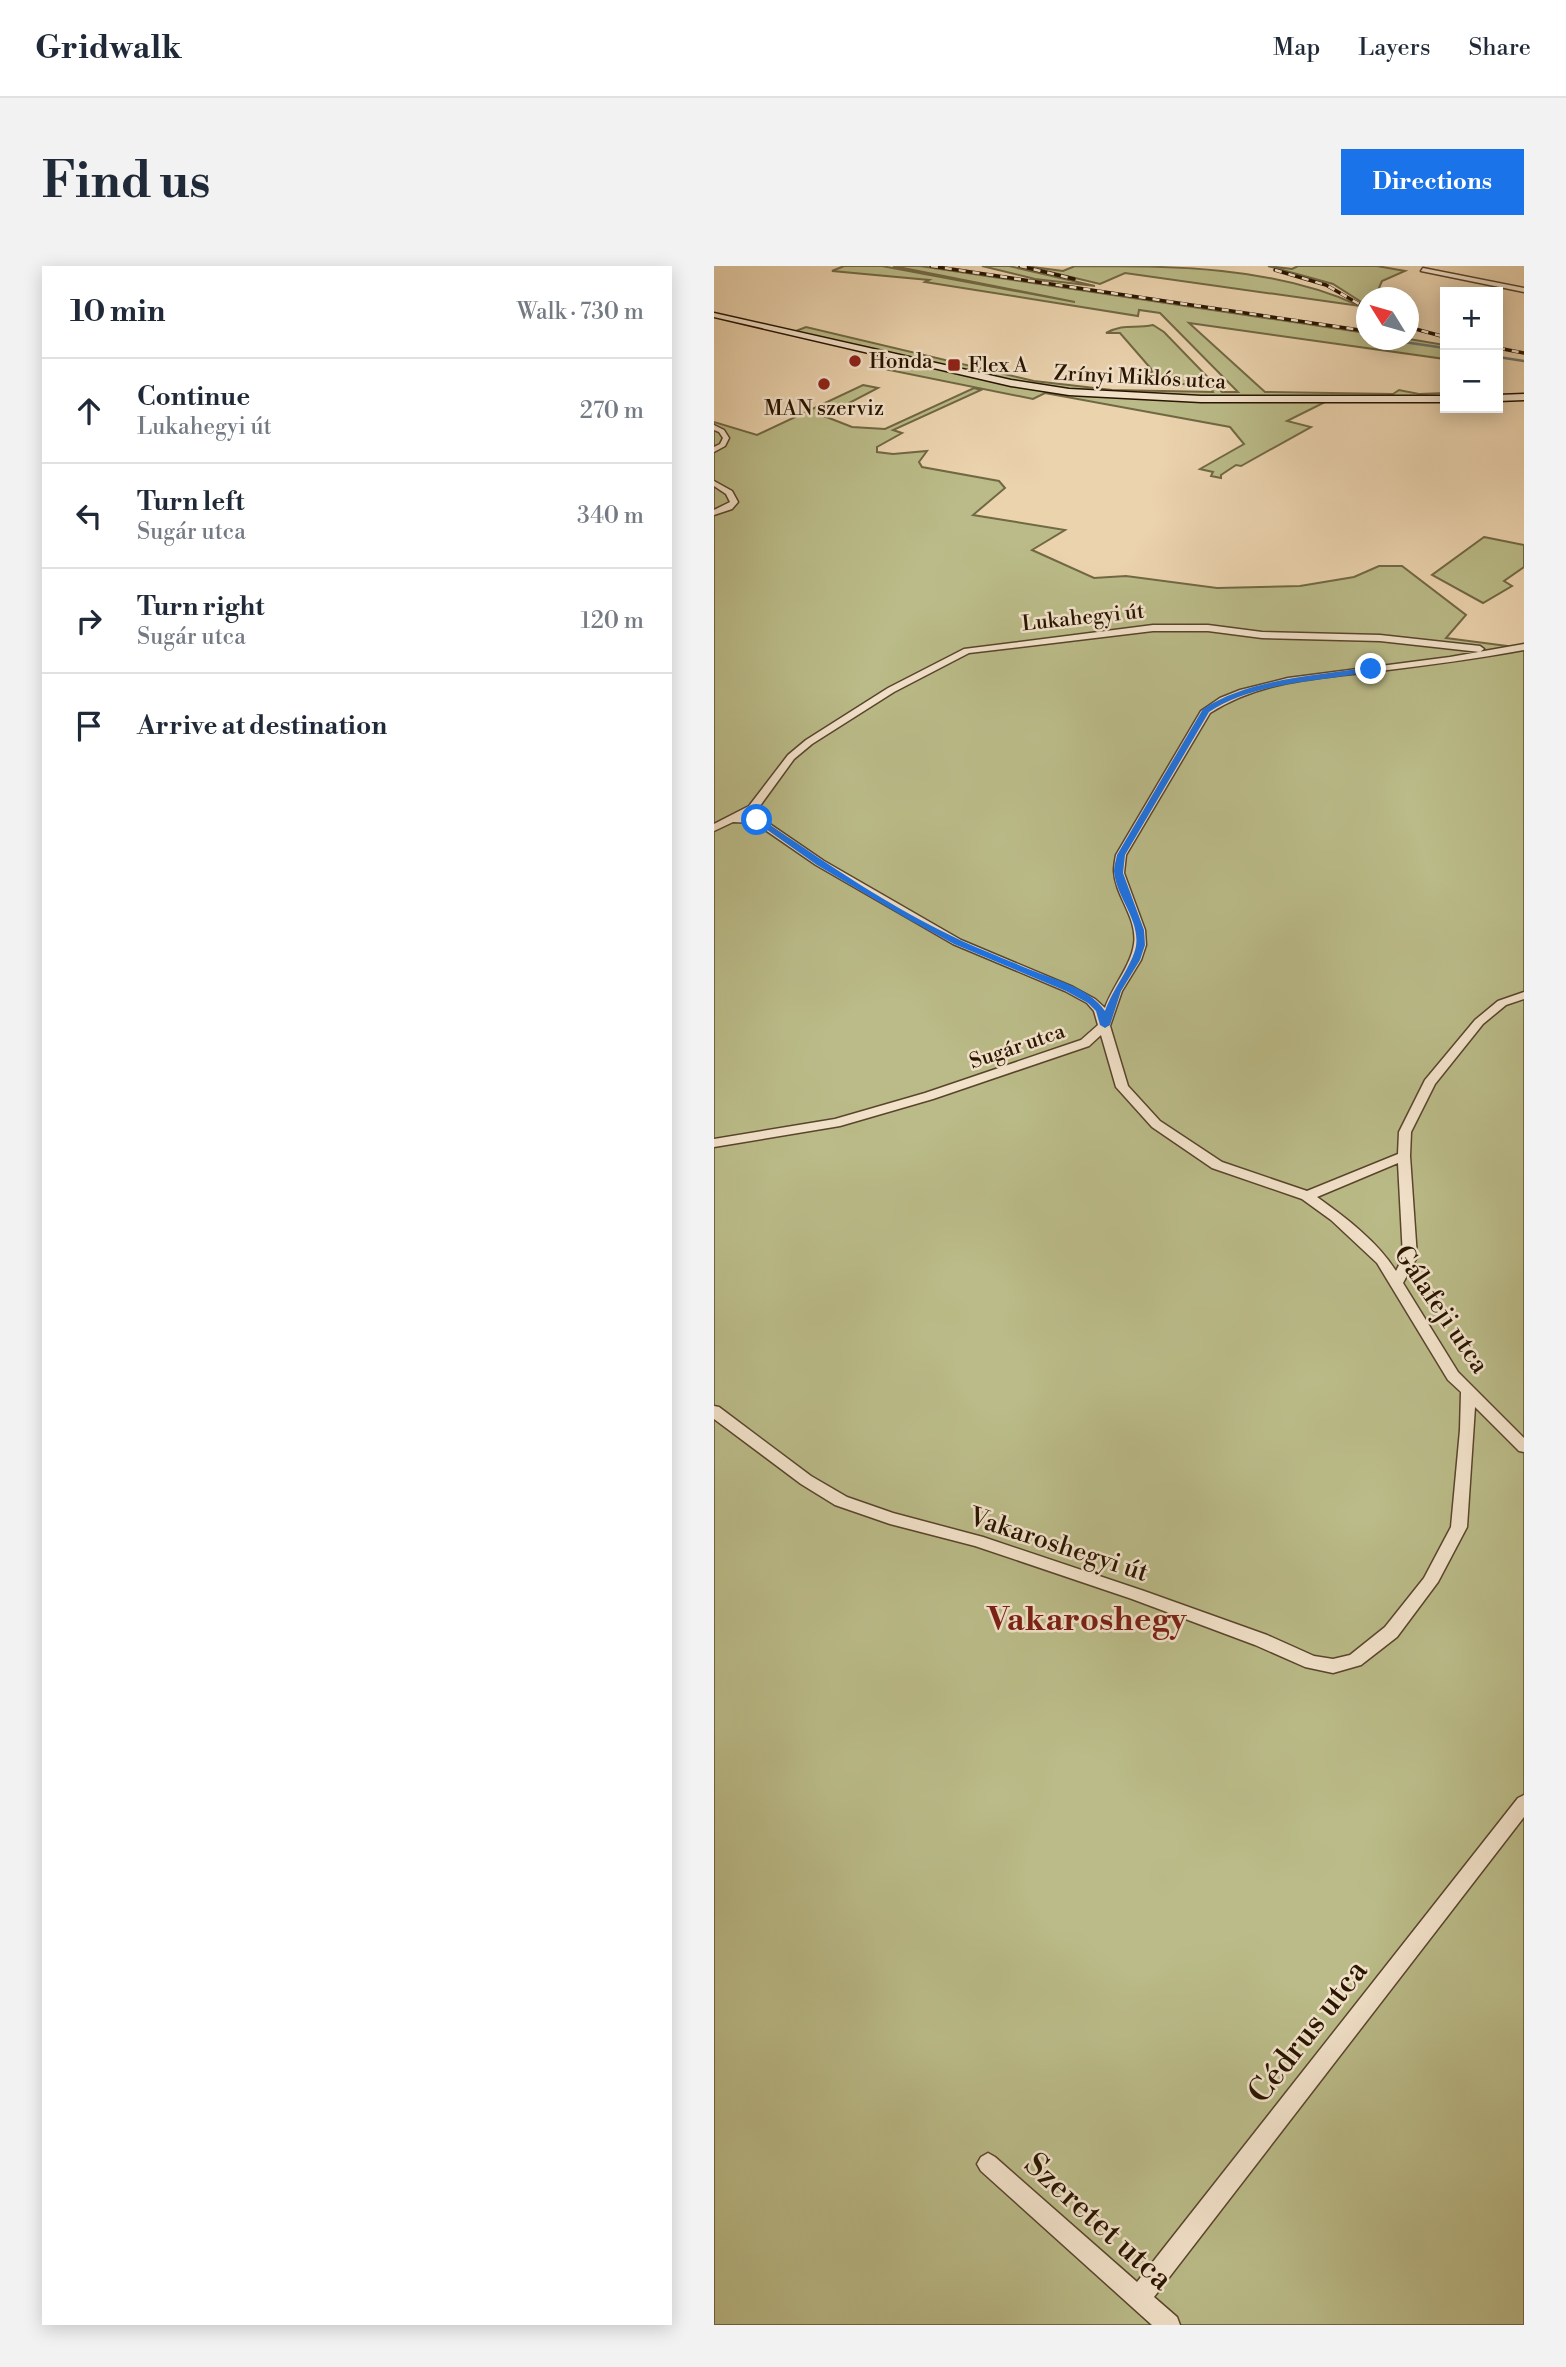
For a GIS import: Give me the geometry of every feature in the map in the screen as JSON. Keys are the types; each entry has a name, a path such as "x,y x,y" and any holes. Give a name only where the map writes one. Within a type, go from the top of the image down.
{"main road":[{"name":"Zrínyi Miklós utca","path":"714,315 992,379 1055,390 1178,399 1440,399"},
{"path":"1503,398 1524,397"}],"street":[{"path":"1432,266 1423,270 1524,290"},
{"path":"714,427 722,431 726,438 723,445 714,450"},
{"path":"714,483 729,493 734,502 714,513"},
{"name":"Lukahegyi út","path":"733,820 753,807 791,757 809,742 891,690 967,651 1125,630 1166,628 1236,630 1262,635 1380,638 1495,652"},
{"path":"1105,1025 1116,991 1135,960 1140,945 1140,930 1119,873 1121,855 1206,710 1239,694 1291,681 1524,647"},
{"path":"753,807 757,820"},
{"path":"714,828 733,820 757,820 820,863 934,930 1091,1001 1100,1010 1105,1025"},
{"path":"1396,1284 1409,1257 1405,1132 1429,1083 1479,1022 1502,1003 1524,995"},
{"name":"Sugár utca","path":"714,1143 836,1124 929,1096 1085,1043 1105,1025"},
{"name":"Gálafeji utca","path":"1105,1025 1122,1087 1156,1124 1217,1166 1307,1196 1336,1217 1382,1260 1453,1376 1524,1447"},
{"path":"1307,1196 1404,1156"},
{"name":"Vakaroshegyi út","path":"714,1411 806,1479 841,1501 1063,1570 1261,1640 1311,1662 1333,1666 1355,1660 1391,1632 1430,1582 1459,1527 1468,1430 1468,1391"},
{"name":"Cédrus utca","path":"1139,2298 1524,1803"},
{"name":"Szeretet utca","path":"988,2164 1169,2325"}],"green space":[{"path":"844,266 882,266 1075,302 893,266 920,266 1356,331 1356,346 1189,323 1265,392 1393,394 1399,390 1419,394 1440,393 1440,400 1327,401 1287,421 1311,427 1241,466 1236,465 1221,475 1221,478 1211,476 1213,472 1200,469 1244,444 1230,427 1045,393 1033,399 889,370 911,361 788,334 806,327 1034,381 1112,390 1213,392 1211,387 1205,385 1131,382 1153,371 1120,333 1106,333 1124,327 1153,325 1164,332 1222,392 1238,392 1160,313 1139,310 1138,316 925,282 929,280 832,271"},
{"path":"982,266 1009,266 1095,286 1035,279"},
{"path":"1025,266 1063,271 1075,266 1222,271 1293,283 1356,305 1125,273 1100,284"},
{"path":"1268,266 1292,269 1298,266 1377,266 1405,271 1382,281 1379,287 1356,287 1356,299 1333,284"},
{"path":"1419,341 1440,344 1440,358 1381,350 1419,350"},
{"path":"863,385 878,388 824,416 852,427 885,429 974,388 981,390 893,430 902,433 877,447 877,452 893,454 927,451 919,462 922,467 999,481 1005,488 973,515 1065,530 1032,550 1094,578 1126,576 1217,588 1300,586 1354,577 1379,566 1402,566 1466,615 1446,638 1515,647 1524,644 1524,2325 714,2325 714,422 757,435"},
{"path":"1484,537 1524,545 1524,567 1504,581 1512,586 1483,603 1432,575"}],"waterway":[{"path":"1419,344 1440,347"},
{"path":"1503,358 1524,361"}],"railway":[{"path":"931,266 1356,330"},
{"path":"1020,266 1074,279"},
{"path":"1275,270 1326,285 1356,302"},
{"path":"1419,330 1440,336"},
{"path":"1503,349 1524,353"}],"place":[{"name":"Honda","path":"855,361"},
{"name":"Flex A","path":"954,365"},
{"name":"MAN szerviz","path":"824,384"}],"district":[{"name":"Vakaroshegy","path":"1087,1618"}],"route":[{"path":"757,820 820,863 957,942 1069,989 1091,1001 1100,1010 1105,1025 1116,991 1135,960 1140,945 1140,930 1119,873 1121,855 1206,710 1239,694 1268,686 1371,669"}]}
